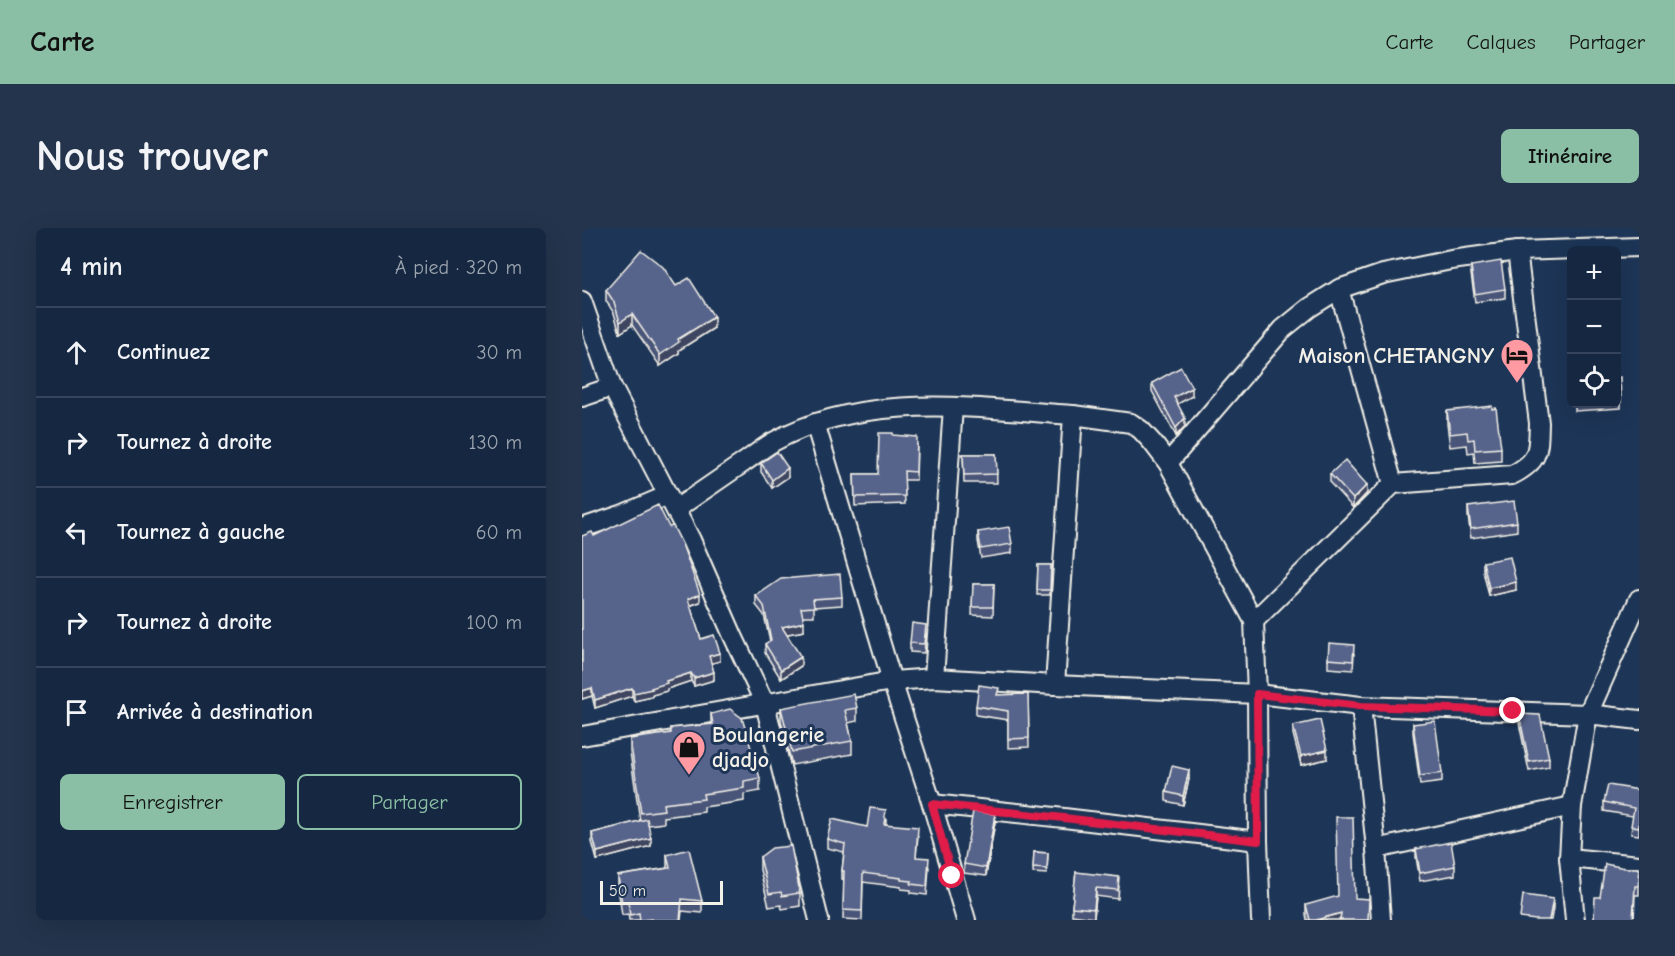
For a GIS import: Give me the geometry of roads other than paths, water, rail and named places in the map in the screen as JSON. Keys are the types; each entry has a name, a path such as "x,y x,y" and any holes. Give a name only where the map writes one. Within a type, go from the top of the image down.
{"street":[{"path":"1168,463 1283,328 1340,288 1383,274 1451,260 1517,251 1639,247"},
{"path":"1254,621 1394,484 1512,475 1526,468 1536,455 1539,443 1539,423 1517,251"},
{"path":"1340,288 1394,484"},
{"path":"582,301 612,387 672,502 765,704 819,920"},
{"path":"582,397 612,387"},
{"path":"582,528 672,502 773,442 815,423 854,413 915,406 953,407 1131,423 1141,430 1168,463 1254,621 1261,920"},
{"path":"934,678 953,407"},
{"path":"1055,685 1072,416"},
{"path":"815,423 966,920"},
{"path":"1575,920 1569,858 1572,806 1588,714 1639,599"},
{"path":"582,736 892,681 934,678 1257,694 1361,706 1588,714 1639,720"},
{"path":"1361,706 1381,920"},
{"path":"932,804 1258,841"},
{"path":"1376,849 1572,806"},
{"path":"1569,858 1639,865"}],"place":[{"name":"Maison CHETANGNY","path":"1517,384"},
{"name":"Boulangerie djadjo","path":"689,776"}]}
